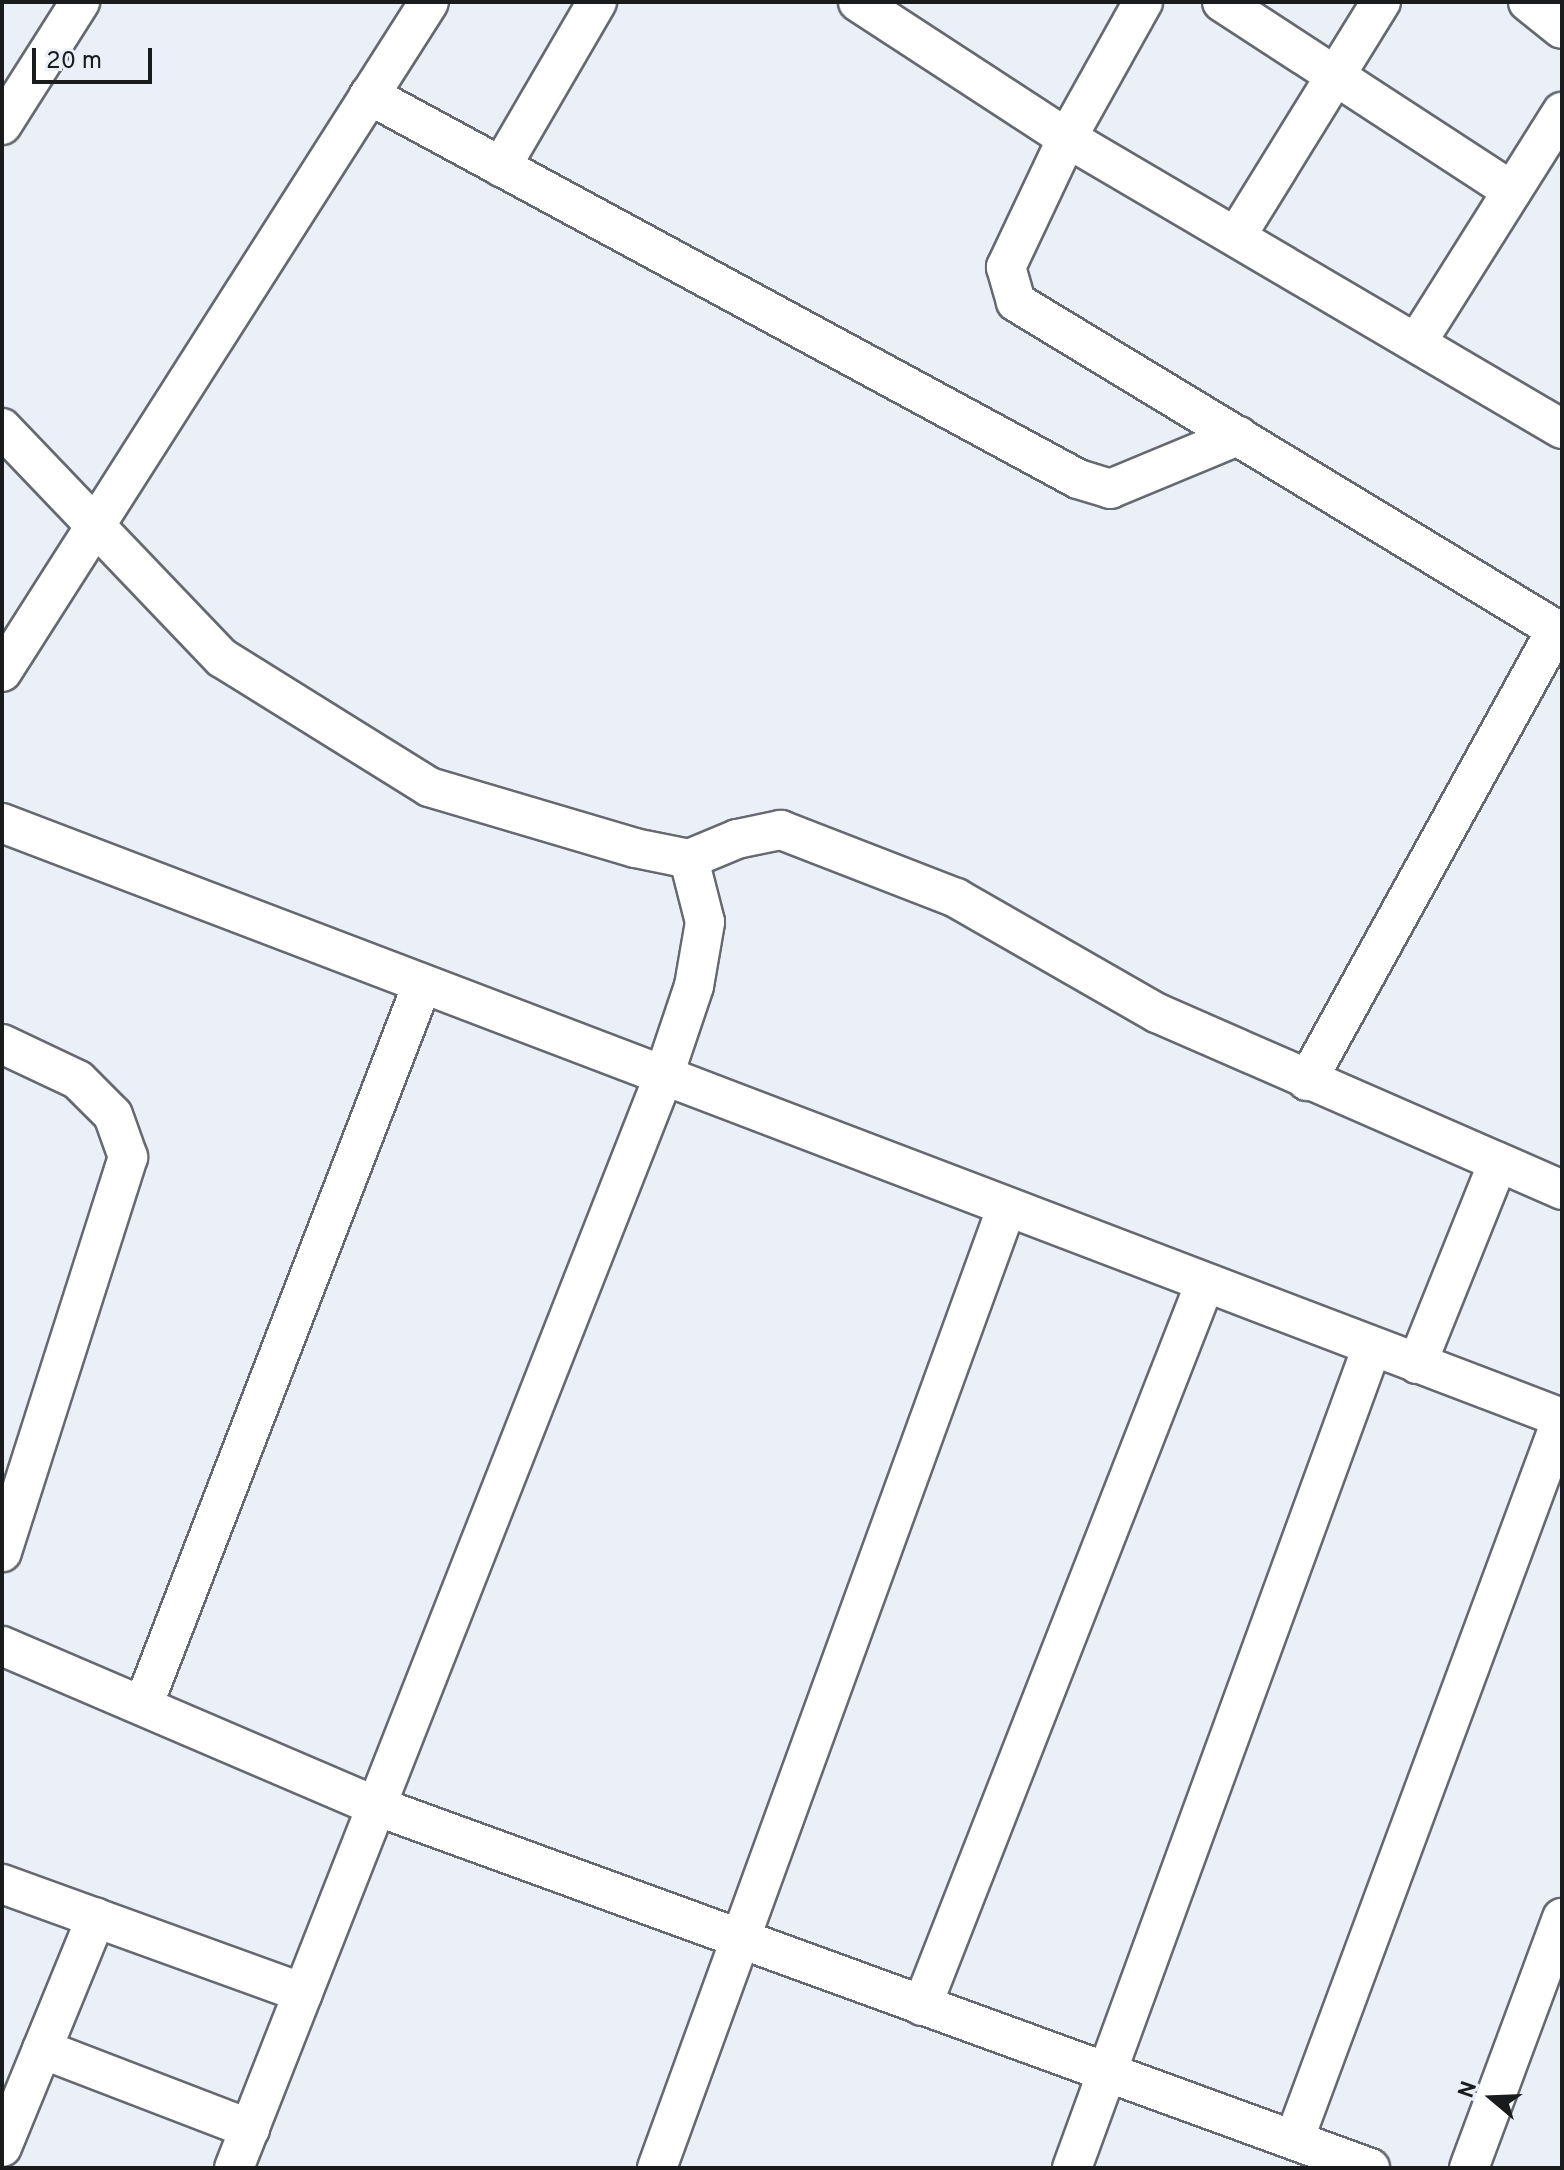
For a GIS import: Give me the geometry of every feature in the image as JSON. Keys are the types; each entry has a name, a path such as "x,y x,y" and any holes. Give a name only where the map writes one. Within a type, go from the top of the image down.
{"street":[{"path":"2,125 80,2"},
{"path":"2,672 429,2"},
{"path":"501,167 597,2"},
{"path":"1143,2 1067,138 1006,267 1016,302 1559,631 1307,1081"},
{"path":"1222,2 1512,191"},
{"path":"1237,235 1381,2"},
{"path":"1528,2 1562,29"},
{"path":"860,3 1067,138 1237,235 1562,429"},
{"path":"369,95 1078,479 1110,489 1238,436"},
{"path":"1417,342 1562,112"},
{"path":"2,428 222,658 429,787 635,848 689,859 737,839 781,830 956,898 1157,1013 1562,1190"},
{"path":"2,823 1006,1209 1562,1418 1294,2140"},
{"path":"234,2168 663,1078 694,986 705,922 689,859"},
{"path":"143,1706 422,985"},
{"path":"2,1044 78,1080 113,1115 128,1157 2,1552"},
{"path":"1417,1364 1498,1163"},
{"path":"657,2168 1006,1209"},
{"path":"922,2006 1205,1283"},
{"path":"1072,2168 1372,1347"},
{"path":"2,1646 376,1806 1370,2168"},
{"path":"2,1884 303,1993"},
{"path":"2,2147 11,2099 42,2049 96,1918"},
{"path":"1469,2168 1562,1918"},
{"path":"42,2049 250,2129"}]}
